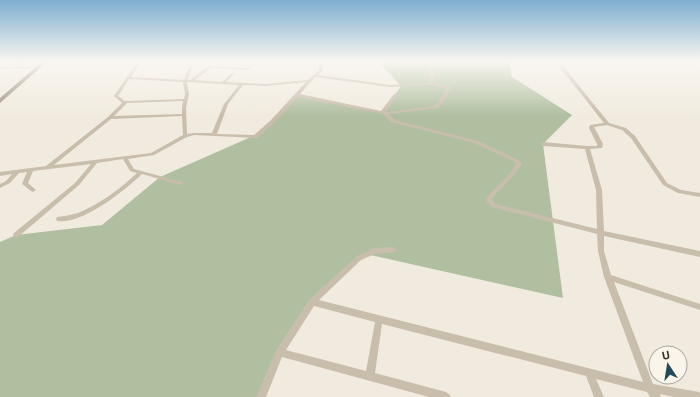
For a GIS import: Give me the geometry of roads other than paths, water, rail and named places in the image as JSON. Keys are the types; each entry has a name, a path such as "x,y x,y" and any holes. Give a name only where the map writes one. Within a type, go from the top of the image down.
{"main road":[{"path":"0,101 25,80"}],"street":[{"path":"128,80 116,96 125,102 186,100"},
{"path":"157,80 242,84 278,84 308,81"},
{"path":"223,83 226,80"},
{"path":"296,95 384,112 437,105 449,87 431,84 390,86 341,80"},
{"path":"431,80 431,84"},
{"path":"572,80 607,124"},
{"path":"185,81 187,94 184,115 185,136"},
{"path":"0,174 152,154 185,136 214,134 251,138 255,137 280,116 308,81"},
{"path":"214,134 226,104 242,84"},
{"path":"384,112 395,95"},
{"path":"47,168 110,118 125,102"},
{"path":"384,112 396,123 476,142 517,161 519,164 512,174 489,198 489,201 494,206 600,233 700,254"},
{"path":"110,118 184,115"},
{"path":"543,144 587,148 600,147 600,144 591,128 592,126 607,124 624,130 633,137 665,184 680,192 700,195"},
{"path":"587,148 599,190 602,260 650,388 656,397"},
{"path":"125,158 132,170 180,183"},
{"path":"16,234 77,184 96,161"},
{"path":"31,170 26,184 33,190"},
{"path":"0,186 8,182 17,172"},
{"path":"59,220 81,214 125,187 140,173"},
{"path":"261,397 280,352 312,302 359,258 374,251 393,250"},
{"path":"608,277 700,307"},
{"path":"312,302 650,388 699,397"},
{"path":"370,377 379,319"},
{"path":"280,352 446,397"},
{"path":"589,373 599,397"}]}
